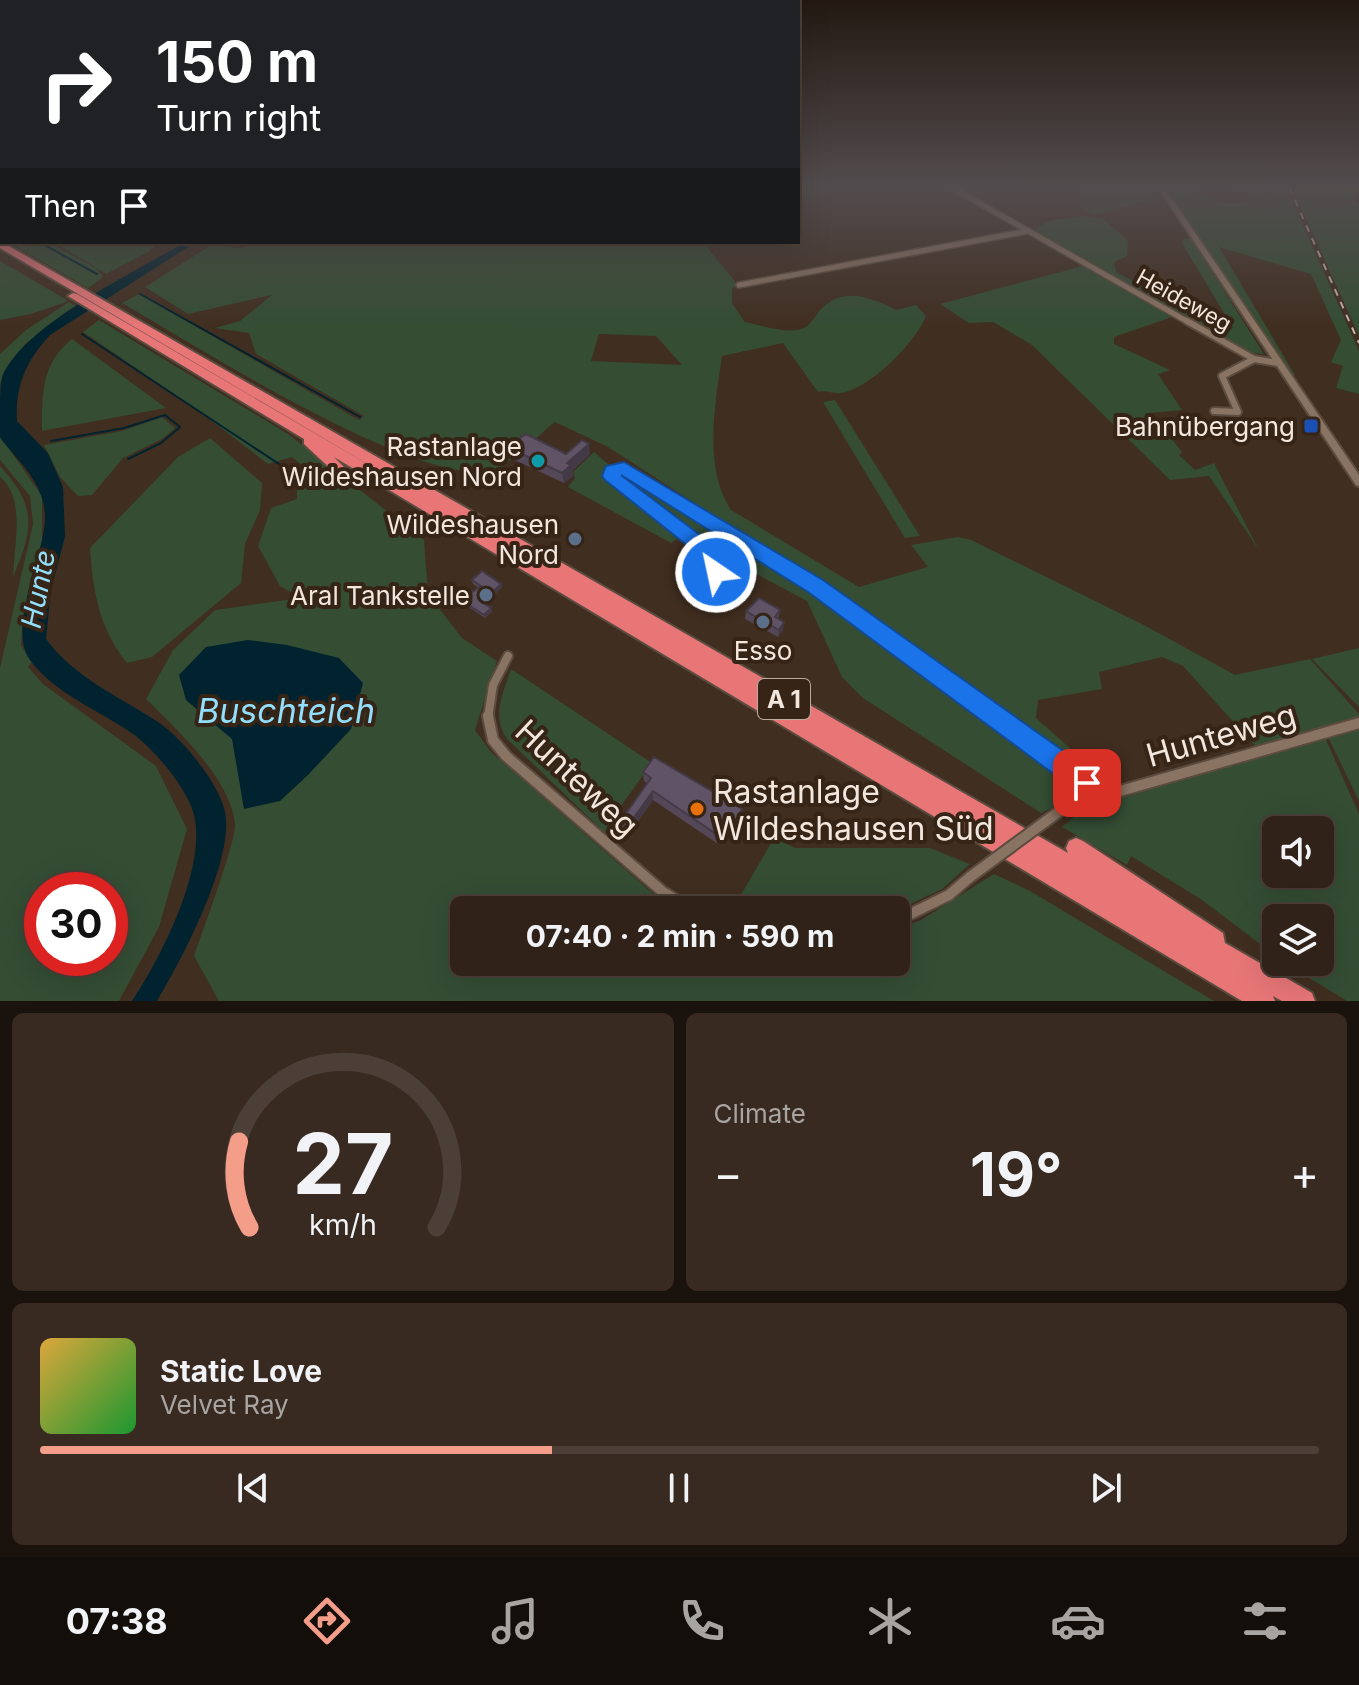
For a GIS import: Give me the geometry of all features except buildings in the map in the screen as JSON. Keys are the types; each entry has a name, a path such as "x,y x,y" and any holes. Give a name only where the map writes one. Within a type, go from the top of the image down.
{"highway":[{"name":"A 1","path":"0,244 110,312 1304,1001"},
{"name":"A 1","path":"0,254 76,292"},
{"name":"A 1","path":"110,312 307,433 1264,1001"},
{"path":"307,433 310,444 339,469"},
{"path":"1076,848 1207,934 1238,963"}],"main road":[{"path":"1192,234 1359,483"}],"street":[{"path":"739,285 1013,234"},
{"name":"Heideweg","path":"1033,234 1254,359 1278,363"},
{"path":"1214,411 1238,412 1222,376 1254,359"},
{"path":"716,572 713,557 706,549 619,485 611,476 612,470 624,469 816,586 1103,795"},
{"name":"Hunteweg","path":"508,656 501,664 490,705 488,723 493,740 515,764 653,884 671,896"},
{"name":"Hunteweg","path":"910,914 949,895 1061,810 1103,795 1359,723"},
{"path":"1054,762 1067,783 1061,810"}],"green space":[{"path":"1041,234 1121,234 1128,240 1127,256 1114,262 1116,272 1228,332 1233,328 1182,243 1184,238 1191,239 1264,354 1251,353"},
{"path":"1196,234 1307,234 1359,351 1359,394 1336,388 1343,366 1331,362 1341,340 1311,274 1219,247 1295,375 1289,374"},
{"path":"1313,234 1359,234 1359,336"},
{"path":"11,244 52,244 97,269 103,277 88,288"},
{"path":"57,244 157,244 148,252 106,274"},
{"path":"213,244 241,248 259,244 702,244 737,284 732,289 732,303 745,322 784,330 799,329 806,327 831,301 849,296 868,298 896,310 916,305 926,316 912,339 875,376 848,391 818,392 783,343 722,356 714,415 714,455 722,493 731,510 859,587 928,567 911,545 958,537 971,540 1144,625 1235,675 1310,659 1359,714 1359,720 1257,748 1183,666 1162,657 1099,672 1102,689 1038,700 1036,718 1115,788 1110,791 1075,771 843,599 608,447 555,422 498,468 466,471 421,460 367,439 310,411 122,303 139,294 359,420 364,416 256,354 249,333 215,328 240,321 272,295 188,314 145,287","holes":["599,334 656,336 682,365 591,361"]},
{"path":"0,261 67,300 66,302 0,320"},
{"path":"1083,266 1172,317 1114,337 1114,344 1170,370 1158,374 1182,410 1151,413 1182,452 1179,455 1195,470 1214,463 1259,550 1209,476 1170,480 1032,345 993,322 969,323 940,304"},
{"path":"69,302 78,307 25,344 0,383 0,354 26,330"},
{"path":"99,320 288,434 424,540 428,594 462,638 497,661 475,730 491,752 656,896 450,896 450,976 910,976 910,924 994,874 1030,891 1214,1001 219,1001 194,956 234,834 232,808 201,756 146,699 173,650 215,610 301,598 280,586 258,546 271,508 297,499 297,490 318,478 292,457 268,464 199,411 83,332"},
{"path":"72,339 166,408 42,431 45,380 54,359"},
{"path":"835,400 920,536 905,538 823,402"},
{"path":"162,417 175,428 162,439 123,458 92,495 78,496 60,477 44,445 122,431"},
{"path":"0,436 42,496 42,542 23,618 21,645 32,662 28,667 43,684 156,766 187,829 159,927 119,1001 0,1001 0,668 33,524 30,496 0,460"},
{"path":"210,438 262,483 260,510 245,544 241,583 152,657 127,663 117,650 99,609 90,548 178,457"},
{"path":"594,452 608,464 609,477 616,487 681,536 671,543 568,487 575,478 573,472"},
{"path":"0,466 21,493 28,518 25,545 13,577 16,510 8,486 0,477"},
{"path":"644,485 837,605 1046,760 1059,781 1058,805 1041,813 863,698 842,677 807,601 747,569 740,579 728,571 716,552 632,489"},
{"path":"1359,648 1359,707 1312,659"},
{"path":"511,669 652,763 610,821 605,833 507,739 499,713"},
{"path":"1359,727 1359,801 1327,735"},
{"path":"1324,735 1359,814 1359,1001 1347,1001 1306,976 1334,976 1334,904 1262,904 1262,945 1202,900 1131,856 1127,865 1062,827 1090,803 1129,796"},
{"path":"774,838 795,848 930,848 970,864 942,889 910,904 910,896 740,896"}],"water":[{"name":"Hunte","path":"182,244 193,244 50,335 28,364 20,385 17,421 48,453 63,487 65,537 51,589 46,639 84,676 158,722 177,738 206,773 224,808 226,828 223,852 215,879 180,960 157,1001 132,1001 168,937 188,886 194,860 194,815 178,782 151,749 133,734 52,683 30,660 22,630 43,536 45,511 32,477 0,437 2,377 14,357 56,319"},
{"name":"Buschteich","path":"248,640 287,645 339,658 363,683 351,729 308,775 280,801 244,809 232,739 186,700 179,675 206,647"}],"waterway":[{"path":"43,244 97,274"},
{"path":"140,294 360,417"},
{"path":"82,334 282,466"},
{"path":"51,441 124,428 165,415 180,427 161,443 128,459"},
{"path":"312,477 336,478"}],"railway":[{"path":"1310,234 1359,343"}],"place":[{"name":"Bahnübergang","path":"1311,426"},
{"name":"Rastanlage Wildeshausen Nord","path":"538,461"},
{"name":"Wildeshausen Nord","path":"575,539"},
{"name":"Aral Tankstelle","path":"486,595"},
{"name":"Esso","path":"763,622"},
{"name":"Rastanlage Wildeshausen Süd","path":"697,809"}],"route":[{"path":"716,572 713,557 706,549 614,481 612,470 624,469 816,586 1054,762 1087,783"}]}
